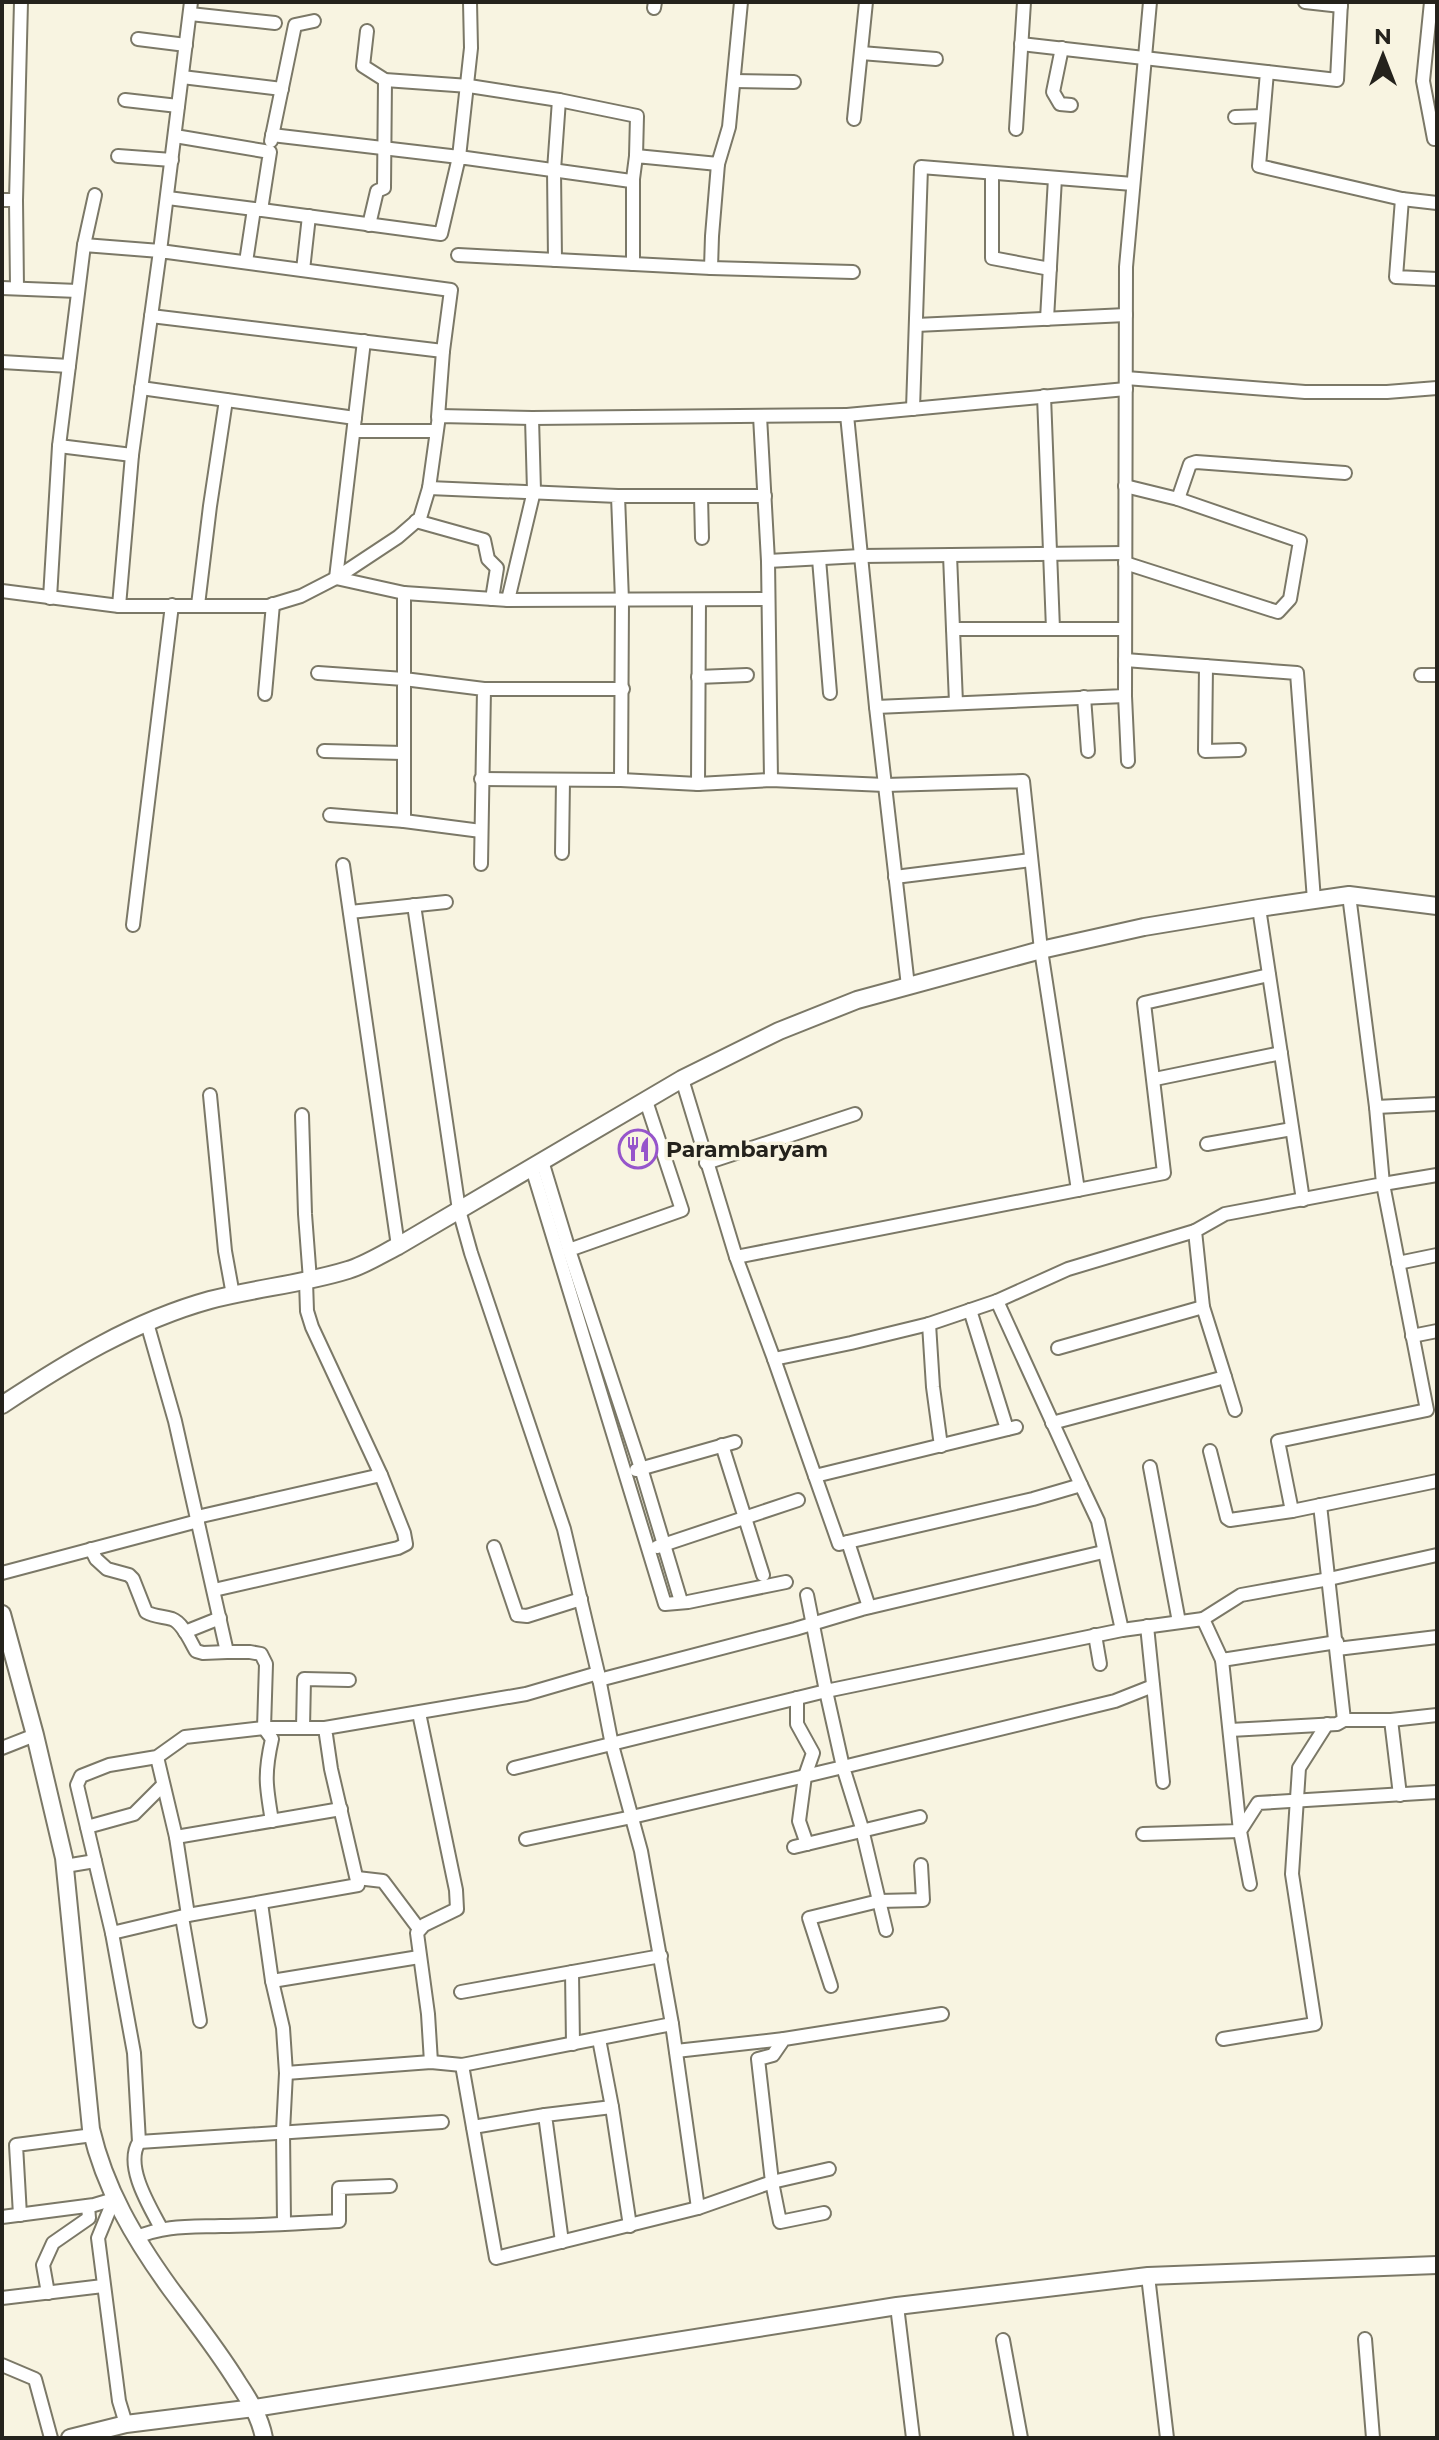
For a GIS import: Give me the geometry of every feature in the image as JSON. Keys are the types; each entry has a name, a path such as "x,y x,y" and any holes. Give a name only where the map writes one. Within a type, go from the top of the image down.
{"street":[{"path":"17,288 9,200 21,2"},
{"path":"168,198 441,234 459,157 469,86 470,2"},
{"path":"711,268 718,164 729,127 741,2"},
{"path":"854,119 866,2"},
{"path":"1016,129 1024,2"},
{"path":"1128,761 1125,696 1126,267 1150,2"},
{"path":"1021,44 1337,80 1341,4 1305,2"},
{"path":"1431,2 1423,81 1434,139"},
{"path":"119,606 132,455 168,198 190,8 275,23"},
{"path":"246,262 295,25 314,21"},
{"path":"367,31 363,66 385,80 469,86 637,116 633,264"},
{"path":"138,39 186,45"},
{"path":"1062,48 1053,92 1060,104 1071,105"},
{"path":"861,53 936,59"},
{"path":"1267,72 1259,166 1402,199 1437,203"},
{"path":"182,77 282,89"},
{"path":"369,225 377,191 384,188 385,80"},
{"path":"734,81 794,82"},
{"path":"125,100 178,106"},
{"path":"555,260 554,170 559,100"},
{"path":"1235,117 1263,116"},
{"path":"272,135 633,179"},
{"path":"175,136 270,152"},
{"path":"118,156 172,160"},
{"path":"636,156 718,164"},
{"path":"913,409 921,167 1133,184"},
{"path":"992,173 992,258 1050,269"},
{"path":"1047,319 1055,178"},
{"path":"50,598 59,446 84,245 95,195"},
{"path":"1402,199 1396,277 1437,279"},
{"path":"303,270 309,216"},
{"path":"2,591 119,606 273,604 301,596 336,578 398,537 420,518 429,488 451,290 160,251 84,245"},
{"path":"458,255 853,272"},
{"path":"2,288 78,291"},
{"path":"916,325 1126,315"},
{"path":"151,316 443,351"},
{"path":"336,578 364,341"},
{"path":"2,362 69,366"},
{"path":"141,388 354,424 437,424 532,418 847,415 1044,396 1126,383 1305,392 1387,392 1437,388"},
{"path":"1044,396 1053,629"},
{"path":"198,605 226,400"},
{"path":"847,415 908,986"},
{"path":"760,416 768,561 771,780"},
{"path":"508,600 534,491 532,418"},
{"path":"59,446 132,455"},
{"path":"1178,499 1190,464 1196,462 1345,473"},
{"path":"768,561 861,556 1050,554 1125,558 1278,612 1290,599 1300,541 1178,499 1125,486"},
{"path":"429,488 618,496 765,496"},
{"path":"618,496 623,689 621,780"},
{"path":"701,496 702,538"},
{"path":"416,521 484,540 488,559 497,568 492,599"},
{"path":"950,555 956,703"},
{"path":"819,559 830,693"},
{"path":"336,578 404,593 508,600 767,599"},
{"path":"404,593 404,821"},
{"path":"698,784 699,600"},
{"path":"265,694 273,604"},
{"path":"133,925 172,605"},
{"path":"953,629 1125,629"},
{"path":"1125,660 1297,673 1314,900"},
{"path":"1206,666 1205,751 1239,750"},
{"path":"318,673 484,689 623,689"},
{"path":"698,677 747,675"},
{"path":"1421,675 1437,675"},
{"path":"481,864 484,689"},
{"path":"876,707 1125,696"},
{"path":"1084,697 1088,751"},
{"path":"324,751 403,753"},
{"path":"481,779 698,784 771,780 885,785 1023,781 1041,950 1078,1190"},
{"path":"562,853 563,780"},
{"path":"330,815 481,831"},
{"path":"895,877 1031,860"},
{"path":"343,865 398,1246"},
{"path":"1292,1511 1278,1441 1432,1408 1412,1336 1383,1184 1349,895"},
{"path":"2,1405 102,1343 179,1310 352,1269 398,1246 682,1079 779,1031 857,1000 1041,950 1144,927 1259,908 1349,895 1437,906"},
{"path":"350,912 446,902"},
{"path":"414,905 459,1210 555,1503 581,1599 612,1745 641,1851 672,2024 698,2208"},
{"path":"1259,908 1303,1200"},
{"path":"736,1257 1164,1173 1144,1003 1269,975"},
{"path":"1155,1079 1281,1053"},
{"path":"682,1079 736,1257 839,1544 1081,1485"},
{"path":"210,1095 225,1251 233,1295"},
{"path":"569,1250 682,1210 646,1101"},
{"path":"1376,1107 1437,1104"},
{"path":"706,1163 855,1114"},
{"path":"214,1590 406,1544 381,1475 307,1311 302,1115"},
{"path":"1207,1144 1292,1129"},
{"path":"537,1164 569,1250 641,1468 680,1598"},
{"path":"537,1164 665,1604 786,1582"},
{"path":"774,1359 929,1324 997,1301 1068,1269 1195,1231 1225,1214 1437,1175"},
{"path":"1195,1231 1203,1307 1235,1410"},
{"path":"1398,1263 1437,1255"},
{"path":"997,1301 1098,1521 1122,1630"},
{"path":"1058,1348 1203,1307"},
{"path":"815,1476 1011,1428 970,1310"},
{"path":"147,1323 175,1421 227,1652"},
{"path":"929,1324 941,1446"},
{"path":"1412,1336 1437,1331"},
{"path":"1052,1423 1225,1377"},
{"path":"625,1473 728,1443 744,1517 763,1575"},
{"path":"1210,1451 1227,1518 1236,1520 1437,1481"},
{"path":"1150,1467 1179,1622"},
{"path":"2,1573 197,1519 381,1475"},
{"path":"649,1549 798,1500"},
{"path":"1320,1505 1344,1720"},
{"path":"848,1542 869,1607"},
{"path":"494,1547 517,1615 527,1616 581,1599"},
{"path":"91,1549 107,1569 133,1579 146,1612 180,1624 196,1651 261,1654 266,1664 264,1728 272,1739 265,1770 272,1821"},
{"path":"161,2228 140,2189 135,2161 135,2149 139,2142 134,2053 112,1933 77,1785 81,1776 109,1765 157,1757 185,1737 264,1728 325,1728 526,1694 795,1629 869,1607 1103,1552"},
{"path":"514,1768 826,1691 1095,1635 1203,1619 1241,1595 1437,1555"},
{"path":"807,1595 843,1767 886,1930"},
{"path":"2,1614 9,1667 35,1735 65,1866 93,2135 100,2163 114,2199 135,2238 217,2348 261,2421 264,2438"},
{"path":"185,1632 220,1618"},
{"path":"1203,1619 1222,1660 1240,1831 1250,1884"},
{"path":"1147,1626 1163,1782"},
{"path":"1095,1635 1100,1664"},
{"path":"1222,1660 1437,1637"},
{"path":"303,1728 304,1679 349,1680"},
{"path":"526,1839 632,1817 1115,1701 1153,1686"},
{"path":"797,1698 797,1724 813,1753 805,1776 799,1821 807,1844"},
{"path":"419,1713 456,1890 457,1909 424,1925 417,1933 431,2062"},
{"path":"1230,1730 1437,1715"},
{"path":"1391,1720 1400,1795"},
{"path":"1223,2039 1315,2024 1292,1874 1299,1768 1327,1724"},
{"path":"112,1933 185,1916 358,1885 331,1769 325,1728"},
{"path":"2,1748 35,1735"},
{"path":"157,1757 176,1837 200,2021"},
{"path":"87,1827 134,1814 163,1785"},
{"path":"1240,1831 1258,1803 1437,1792"},
{"path":"176,1837 341,1809"},
{"path":"794,1847 920,1817"},
{"path":"1143,1834 1240,1831"},
{"path":"65,1866 95,1861"},
{"path":"831,1986 809,1918 879,1901 923,1900 921,1865"},
{"path":"357,1878 383,1881 419,1929"},
{"path":"261,1903 272,1981 283,2028 286,2073 284,2223"},
{"path":"461,1992 661,1956"},
{"path":"272,1981 419,1957"},
{"path":"572,1972 573,2044"},
{"path":"676,2051 784,2039 942,2014"},
{"path":"286,2073 431,2062 462,2065 672,2024"},
{"path":"599,2039 630,2226"},
{"path":"784,2039 773,2055 758,2059 772,2182 780,2222 824,2213"},
{"path":"462,2065 496,2258 698,2208 772,2182 829,2169"},
{"path":"473,2127 612,2107"},
{"path":"545,2115 562,2242"},
{"path":"139,2142 442,2122"},
{"path":"20,2215 16,2145 93,2135"},
{"path":"135,2238 161,2228 339,2221 339,2188 390,2186"},
{"path":"2,2217 88,2206 114,2199"},
{"path":"114,2199 98,2238 119,2401 126,2424"},
{"path":"48,2293 43,2265 53,2243 89,2218 88,2206"},
{"path":"70,2438 126,2424 254,2408 897,2306 1148,2276 1437,2265"},
{"path":"1148,2276 1167,2438"},
{"path":"2,2298 103,2286"},
{"path":"897,2306 913,2438"},
{"path":"1365,2339 1373,2438"},
{"path":"1003,2340 1021,2438"},
{"path":"2,2365 35,2379 51,2438"}],"place":[{"name":"Parambaryam","path":"638,1149"}]}
